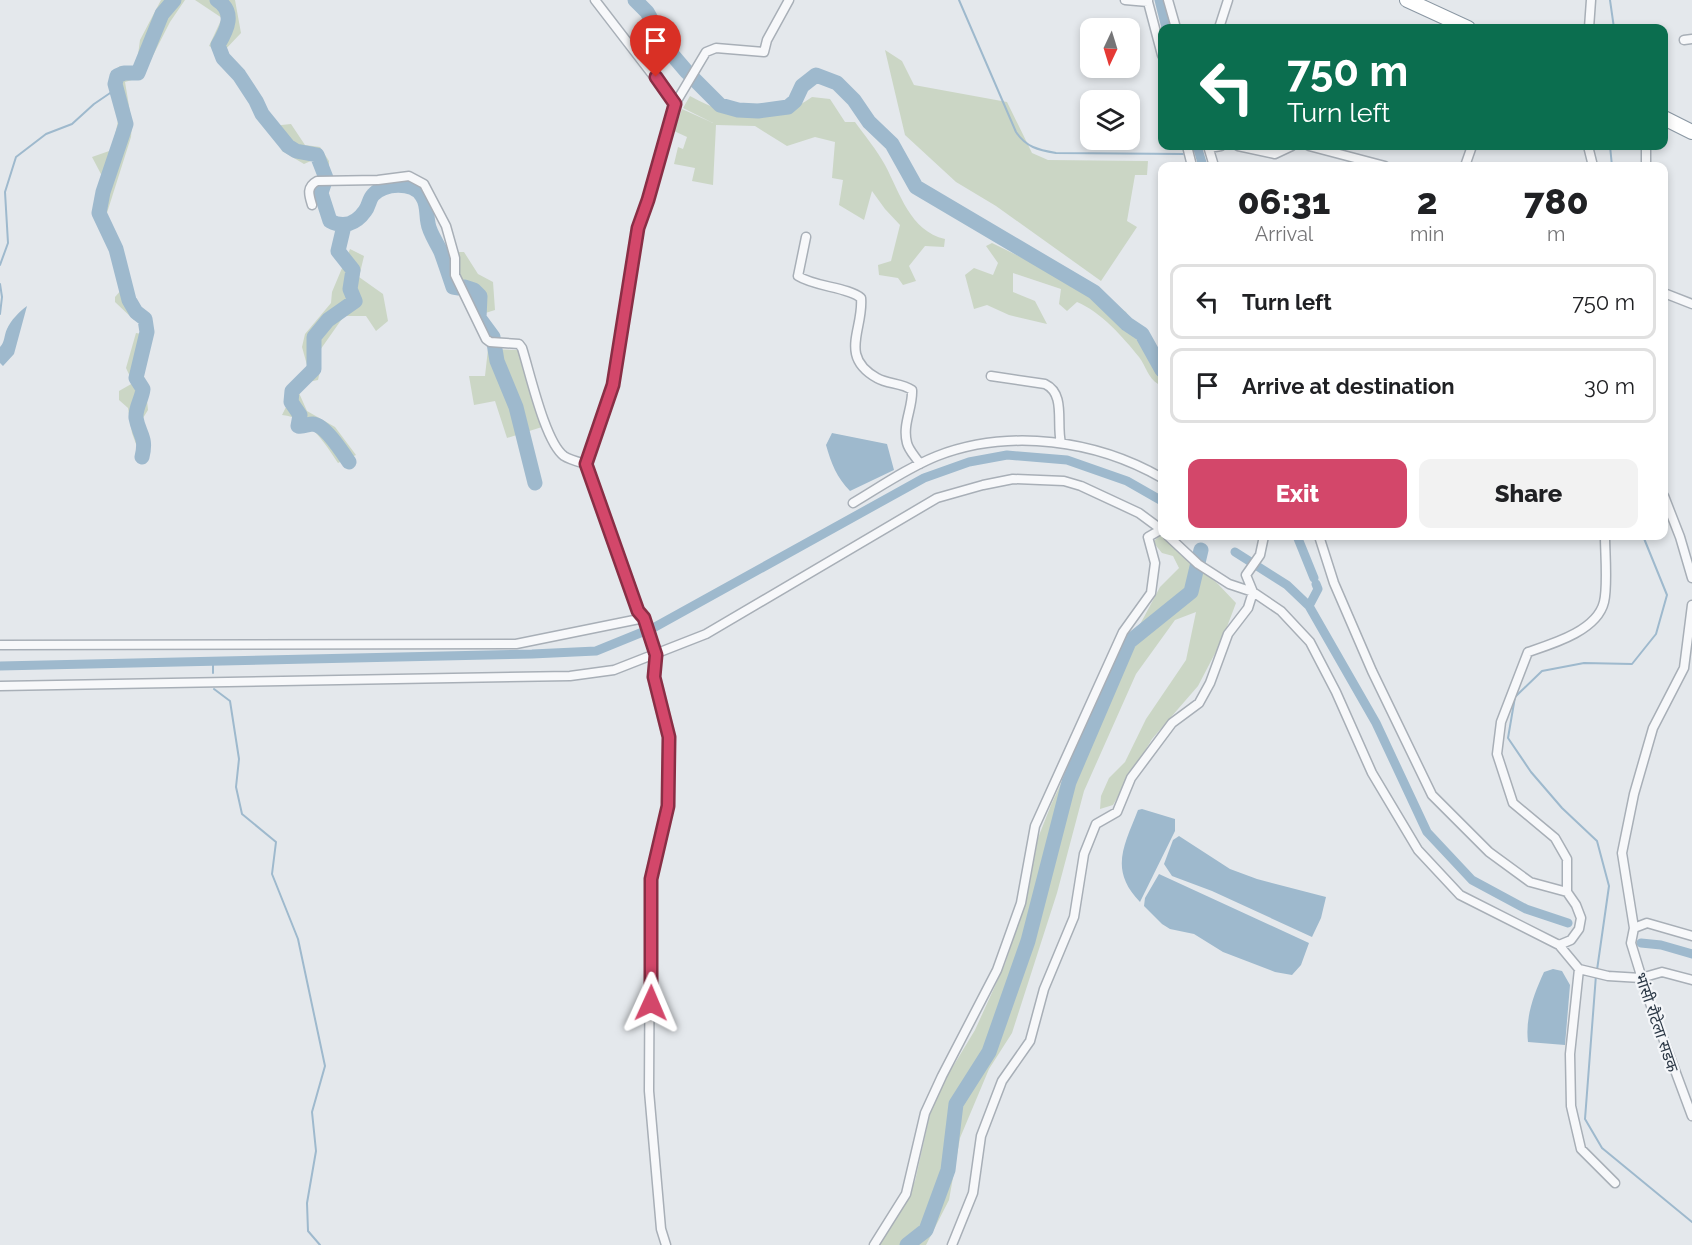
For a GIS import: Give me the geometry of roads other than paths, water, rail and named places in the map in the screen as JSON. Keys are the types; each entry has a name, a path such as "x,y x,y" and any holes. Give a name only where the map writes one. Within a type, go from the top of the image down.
{"highway":[{"path":"1407,0 1459,24"},
{"path":"1668,120 1692,132"}],"street":[{"path":"595,0 675,104"},
{"path":"666,1245 661,1229 649,1091 651,879 668,806 669,737 654,677 655,651 644,618 638,611 586,464 613,385 638,228 675,104 706,52 716,48 764,52 767,40 789,0"},
{"path":"1125,0 1148,1 1158,40"},
{"path":"1168,0 1175,24"},
{"path":"1220,24 1228,0"},
{"path":"1589,24 1591,0"},
{"path":"1264,150 1275,154 1284,150"},
{"path":"1324,150 1370,162"},
{"path":"312,206 308,191 311,184 319,181 378,180 409,176 424,184 446,226 455,258 455,275 486,339 519,344 546,429 555,447 564,456 586,464"},
{"path":"807,237 798,276 826,288 861,298 854,348 857,358 878,379 912,390 906,437 910,449 920,464"},
{"path":"1668,295 1692,304"},
{"path":"991,376 1046,384 1053,388 1058,399 1060,443"},
{"path":"853,503 920,464 939,456 978,446 1018,440 1060,443 1108,455 1158,476"},
{"path":"0,686 570,676 614,670 655,651 706,634 937,498 983,485 1013,479 1064,482 1081,486 1139,513 1158,527"},
{"path":"1668,506 1692,578"},
{"path":"874,1245 906,1194 925,1113 997,970 1021,903 1035,826 1123,632 1151,592 1155,563 1148,537 1158,533"},
{"path":"1173,540 1198,564 1229,584 1253,592 1281,611 1310,642 1336,692 1372,773 1418,850 1460,895 1559,945 1579,969 1608,976 1641,978 1662,972 1692,980"},
{"path":"952,1245 973,1193 981,1136 1002,1081 1030,1041 1044,989 1074,917 1084,854 1096,824 1117,812 1131,778 1172,723 1199,703 1210,683 1228,634 1248,608 1253,592 1246,575 1258,559 1263,540"},
{"path":"1320,540 1334,583 1372,671 1432,795 1490,852 1530,882 1567,892"},
{"path":"1559,945 1571,940 1579,929 1581,918 1567,892 1567,860 1555,838 1513,803 1497,754 1501,722 1528,652 1564,639 1589,624 1604,603 1605,540"},
{"name":"भांसी रौटेला सडक","path":"1692,605 1684,668 1653,728 1634,794 1622,853 1634,927 1631,943 1641,978 1692,1116"},
{"path":"0,645 516,644 644,618"},
{"path":"1634,927 1647,923 1692,936"},
{"path":"1579,969 1570,1054 1571,1106 1581,1149 1615,1184"}],"water":[{"path":"27,306 14,354 3,366 0,363 0,347 6,331 13,319"},
{"path":"832,433 887,444 894,470 850,491 838,475 828,452 826,445"},
{"path":"1142,809 1175,819 1175,831 1140,902 1130,890 1125,879 1122,858 1124,846 1138,810"},
{"path":"1179,836 1230,869 1257,879 1326,897 1321,918 1312,937 1212,891 1172,876 1164,864 1173,840"},
{"path":"1159,874 1309,943 1301,965 1292,975 1275,972 1223,952 1194,934 1170,929 1162,924 1144,906 1145,898"},
{"path":"1553,969 1562,971 1570,985 1565,1045 1528,1042 1529,1015 1534,997 1544,972"}],"waterway":[{"path":"142,457 143,440 136,414 143,389 136,378 147,332 145,319 136,312 129,300 116,249 99,213 103,192 126,124 115,84 117,76 124,73 138,73 162,14 174,0"},
{"path":"217,0 223,5 228,16 227,27 218,45 223,58 239,75 262,114 288,146 296,151 317,155 326,178 321,193 330,221 340,224 353,222 365,211 373,195 384,188 398,185 418,191 424,199 430,230 441,252 453,287 459,288"},
{"path":"635,0 647,12 669,51 720,105 738,110 758,111 788,107 795,101 802,86 816,75 837,83 854,100 869,122 892,144 916,187 1094,292 1127,324 1142,334 1158,363"},
{"path":"959,0 1016,132 1028,144 1056,153 1183,154"},
{"path":"1159,0 1165,24"},
{"path":"1610,0 1613,24"},
{"path":"0,265 8,243 5,192 16,157 46,134 72,124 94,104 116,89"},
{"path":"1198,150 1202,162"},
{"path":"1610,150 1612,162"},
{"path":"341,225 343,230 338,251 353,270 350,289 355,301 328,320 314,337 314,369 292,391 291,402 300,415 298,426 313,424 323,429 349,462"},
{"path":"0,284 2,297 0,314"},
{"path":"465,287 474,290 480,296 479,318 493,337 497,361 516,407 535,483"},
{"path":"0,666 596,651 655,627 924,478 969,462 1007,455 1067,460 1127,481 1158,499"},
{"path":"1299,540 1314,578"},
{"path":"1597,970 1609,886 1597,841 1562,808 1531,772 1508,738 1515,697 1542,671 1584,663 1632,664 1656,634 1667,595 1645,540"},
{"path":"907,1245 926,1230 948,1170 956,1104 989,1052 1028,941 1069,782 1129,642 1191,592 1201,550"},
{"path":"1235,552 1287,585 1309,606 1376,723 1427,832 1472,880 1526,909 1568,923"},
{"path":"1309,606 1318,589 1316,584"},
{"path":"213,662 213,673"},
{"path":"214,689 230,701 239,759 236,787 242,814 276,842 272,874 298,939 325,1066 312,1112 316,1151 307,1203 308,1231 320,1245"},
{"path":"1641,943 1661,945 1692,954"},
{"path":"1596,975 1585,1119 1602,1148 1692,1222"}]}
